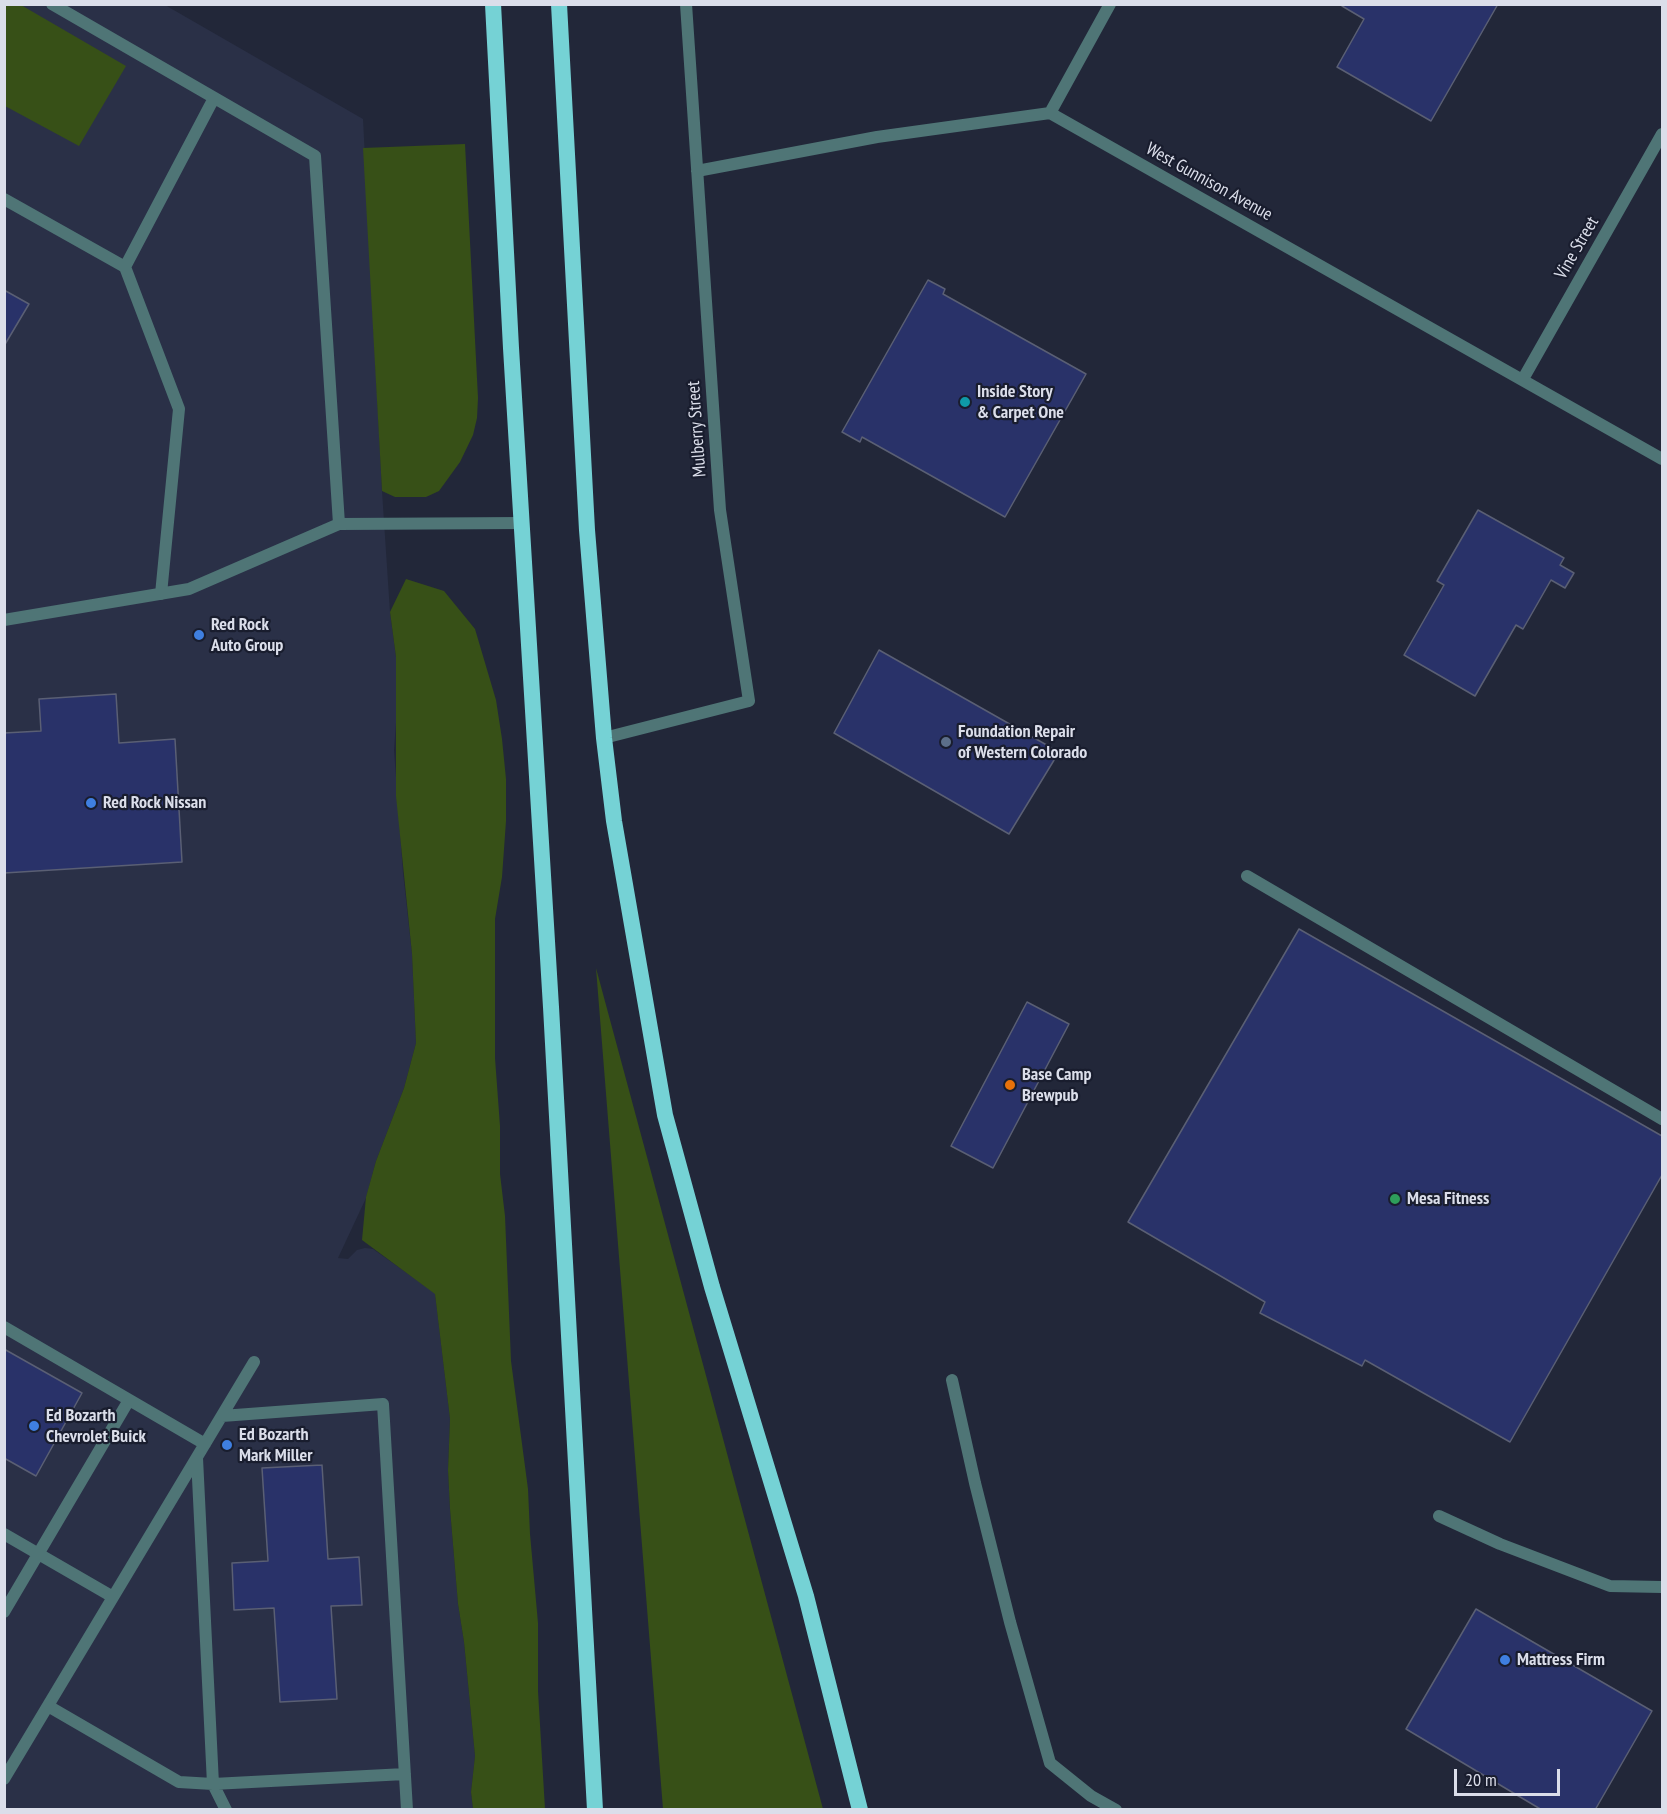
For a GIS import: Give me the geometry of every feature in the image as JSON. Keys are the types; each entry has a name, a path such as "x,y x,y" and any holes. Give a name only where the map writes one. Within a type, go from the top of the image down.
{"highway":[{"path":"493,4 595,1809"},
{"path":"559,4 587,530 604,738 616,832 665,1115 712,1287 806,1596 860,1809"},
{"path":"587,1809 593,1768"},
{"path":"593,1768 606,1809"}],"street":[{"path":"52,4 315,156 339,524"},
{"name":"Mulberry Street","path":"604,738 749,701 720,510 686,4"},
{"path":"697,171 877,137 1050,113 1110,4"},
{"path":"124,267 214,98"},
{"name":"West Gunnison Avenue","path":"1050,113 1662,459"},
{"name":"Vine Street","path":"1523,379 1662,134"},
{"path":"4,199 124,267 179,409 161,594"},
{"path":"4,620 189,589 339,524 523,523"},
{"path":"1247,876 1662,1119"},
{"path":"4,1328 205,1444"},
{"path":"4,1779 254,1362"},
{"path":"952,1380 1007,1610 1050,1763 1091,1796 1116,1809"},
{"path":"4,1612 129,1400"},
{"path":"222,1416 383,1404 407,1809"},
{"path":"196,1458 213,1784 226,1809"},
{"path":"1439,1515 1500,1544 1610,1586 1662,1587"},
{"path":"4,1534 113,1597"},
{"path":"48,1706 179,1782 213,1784 405,1774"}],"shaded area":[{"name":"Red Rock Auto Group","path":"5,5 165,5 363,119 382,491 390,612 396,657 397,709 394,750 403,873 412,954 416,1043 404,1088 376,1161 366,1198 338,1258 348,1259 357,1250 373,1249 435,1293 450,1419 448,1470 450,1509 475,1756 471,1792 473,1809 5,1810"}],"green space":[{"path":"4,5 21,5 126,66 79,146 5,106"},
{"path":"465,144 478,398 477,418 473,435 460,462 439,491 426,497 395,497 382,491 363,148"},
{"path":"406,579 444,591 475,629 496,700 502,739 506,779 506,821 502,877 495,919 495,1058 511,1361 528,1489 538,1623 538,1691 545,1809 473,1809 471,1792 475,1756 450,1509 448,1470 450,1419 435,1294 362,1240 366,1197 376,1161 404,1088 416,1043 412,954 396,796 396,657 390,612"},
{"path":"596,968 823,1809 663,1809"}],"building":[{"path":"1343,4 1498,4 1431,121 1337,67 1364,19 1342,6"},
{"name":"Inside Story & Carpet One","path":"928,280 945,289 943,294 1086,374 1005,517 862,437 860,442 842,432"},
{"path":"4,290 29,304 4,346"},
{"path":"1478,510 1564,558 1560,565 1574,573 1565,588 1551,580 1523,629 1516,625 1475,696 1404,655 1444,585 1437,581"},
{"name":"Foundation Repair of Western Colorado","path":"879,650 1059,752 1009,834 834,733"},
{"name":"Red Rock Nissan","path":"116,694 119,743 175,739 182,862 4,873 4,733 41,731 39,699"},
{"name":"Mesa Fitness","path":"1299,929 1662,1136 1662,1175 1510,1442 1365,1360 1362,1366 1260,1313 1265,1302 1128,1222"},
{"name":"Base Camp Brewpub","path":"1027,1002 1069,1024 993,1168 951,1146"},
{"name":"Ed Bozarth Chevrolet Buick","path":"4,1349 82,1393 36,1476 4,1458"},
{"path":"322,1465 328,1559 359,1557 362,1605 331,1606 337,1699 280,1702 274,1608 234,1610 232,1563 268,1561 262,1468"},
{"name":"Mattress Firm","path":"1476,1609 1652,1711 1595,1810 1542,1810 1406,1729"}],"place":[{"name":"Inside Story & Carpet One","path":"965,402"},
{"name":"Red Rock Auto Group","path":"199,635"},
{"name":"Foundation Repair of Western Colorado","path":"946,742"},
{"name":"Red Rock Nissan","path":"91,803"},
{"name":"Base Camp Brewpub","path":"1010,1085"},
{"name":"Mesa Fitness","path":"1395,1199"},
{"name":"Ed Bozarth Chevrolet Buick","path":"34,1426"},
{"name":"Ed Bozarth Mark Miller","path":"227,1445"},
{"name":"Mattress Firm","path":"1505,1660"}]}
